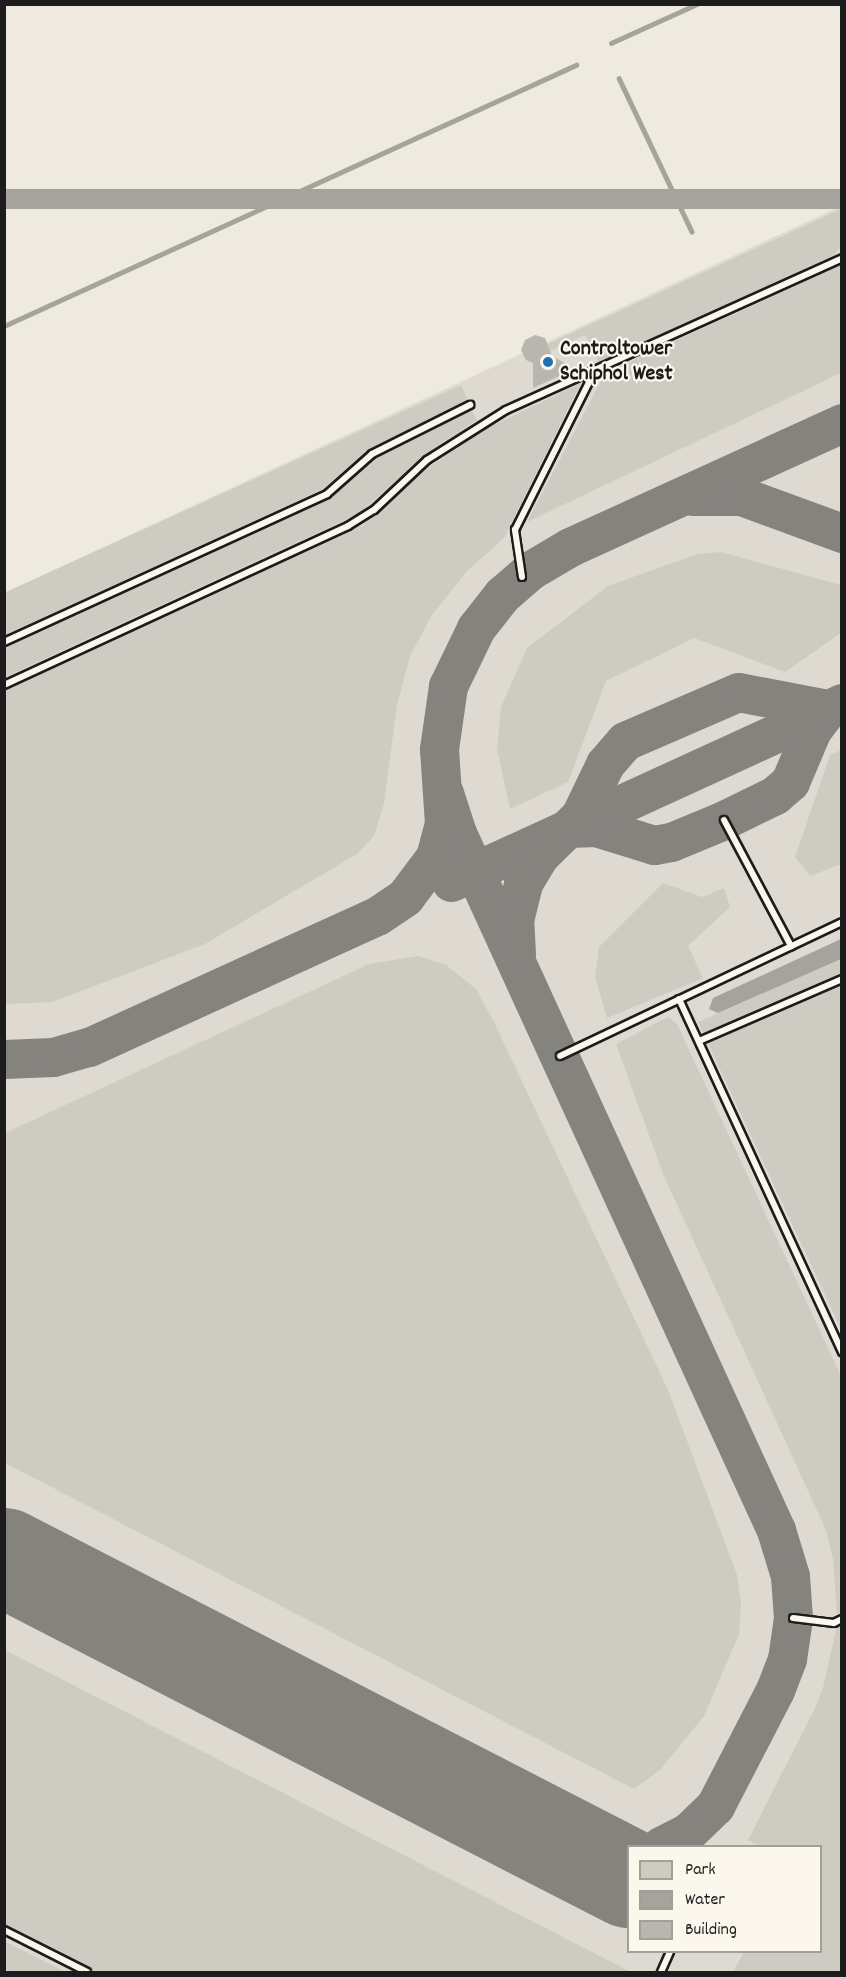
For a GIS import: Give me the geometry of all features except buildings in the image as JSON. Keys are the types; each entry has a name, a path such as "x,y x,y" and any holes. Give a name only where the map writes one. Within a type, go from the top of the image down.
{"lane":[{"path":"4,685 348,526 374,510 427,460 469,431 842,258"},
{"path":"522,577 515,530 595,372"},
{"path":"4,642 327,494 372,454 470,405"},
{"path":"724,820 791,946"},
{"path":"560,1056 842,922"},
{"path":"699,1041 842,979"},
{"path":"679,999 842,1352"},
{"path":"793,1618 834,1623 842,1619"},
{"path":"4,1930 87,1972"},
{"path":"661,1972 670,1953"}],"shaded area":[{"path":"841,206 841,1972 5,1972 4,593"}],"green space":[{"path":"841,209 841,245 834,255 599,363 585,335 548,352 548,344"},
{"path":"841,265 841,373 527,522 602,379 614,369"},
{"path":"581,383 504,538 467,571 432,615 410,656 397,705 384,804 374,836 357,854 205,944 52,1002 5,1004 5,691 363,525 424,471 471,436"},
{"path":"461,385 468,401 370,449 321,490 5,635 4,593"},
{"path":"471,408 477,420 437,446 358,514 5,677 4,648 327,500 383,451"},
{"path":"721,552 841,585 841,633 785,672 694,638 606,681 568,782 510,809 497,749 501,707 527,648 608,586 697,554"},
{"path":"841,750 841,864 810,876 795,857 830,755"},
{"path":"663,883 702,897 724,888 730,907 688,946 703,978 607,1018 595,977 599,947"},
{"path":"418,956 446,965 476,989 493,1020 669,1392 737,1575 741,1602 739,1634 704,1716 660,1770 634,1789 5,1463 5,1133 369,964"},
{"path":"841,959 841,1329 698,1022"},
{"path":"668,1017 677,1024 841,1376 842,1612 837,1614 833,1559 826,1530 663,1174 616,1044"},
{"path":"841,1623 841,1972 733,1972 743,1953 822,1953 822,1845 759,1845 748,1840 814,1710 823,1688 837,1625"},
{"path":"5,1650 631,1972 96,1972 5,1925"},
{"path":"4,1941 65,1972 11,1972 5,1969"}],"water":[{"path":"4,189 841,189 841,209 4,209"},
{"path":"841,939 841,959 718,1013 709,1009 713,998"}],"waterway":[{"path":"611,43 697,4"},
{"path":"4,326 576,65"},
{"path":"619,78 692,232"}],"taxiway":[{"path":"4,1059 53,1057 89,1047 377,916 405,897 435,857 444,824 439,749 448,686 476,628 502,595 531,570 570,547 842,423"},
{"path":"692,496 741,496 842,533"},
{"path":"516,954 514,920 523,883 540,855 580,816 605,764 625,741 738,692 828,709"},
{"path":"451,882 842,703"},
{"path":"569,828 596,827 654,845 671,842 724,820 775,795 790,782 812,730 828,709"},
{"path":"444,793 457,833 776,1530 790,1576 793,1618 787,1659 775,1690 715,1806 688,1832 662,1845"},
{"path":"586,1856 627,1853"}],"runway":[{"path":"4,1557 627,1877"}],"place":[{"name":"Controltower Schiphol West","path":"548,362"}]}
